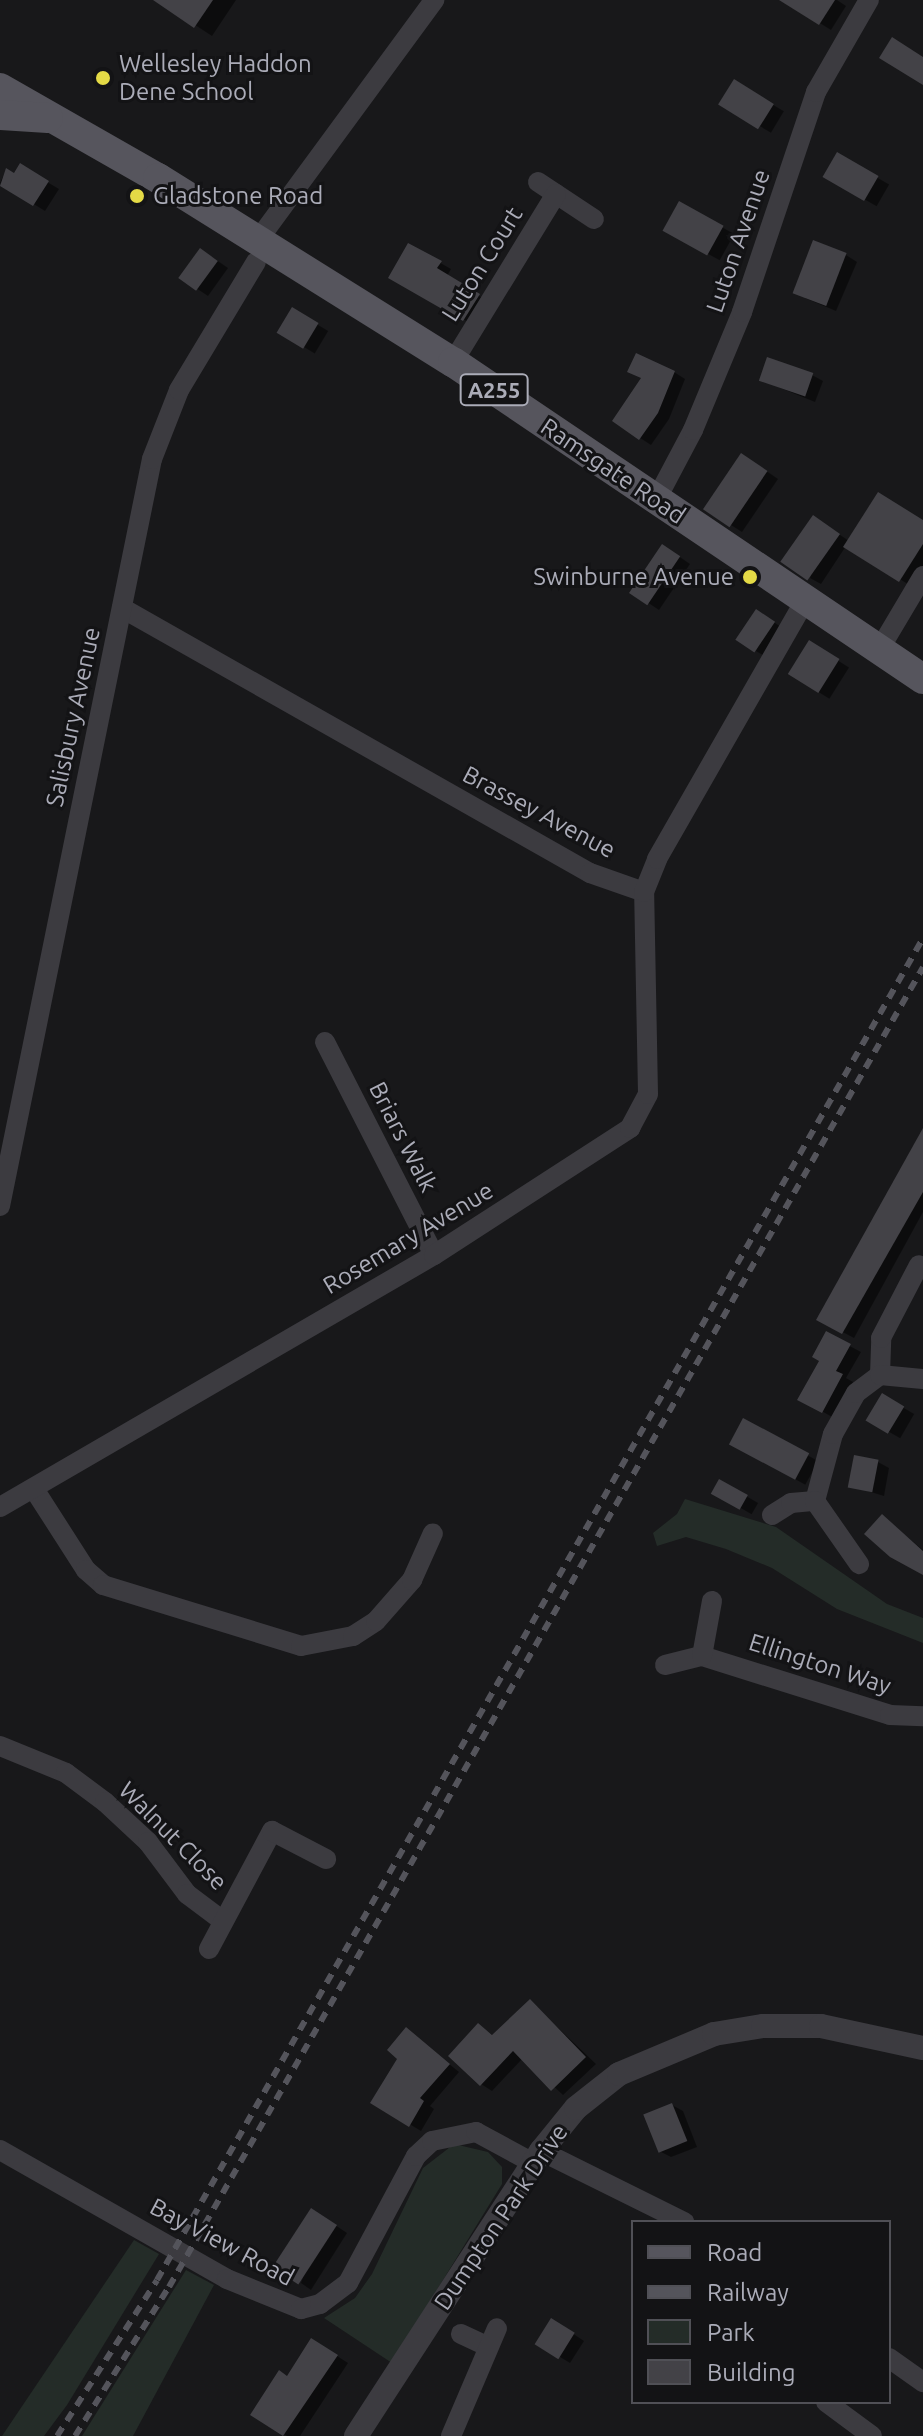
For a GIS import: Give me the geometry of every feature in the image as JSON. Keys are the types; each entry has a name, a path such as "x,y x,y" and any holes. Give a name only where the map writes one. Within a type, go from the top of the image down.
{"main road":[{"name":"Ramsgate Road","path":"0,88 54,119 257,251 453,362 923,679"},
{"name":"Ramsgate Road","path":"0,115 54,119"}],"street":[{"path":"257,251 434,0"},
{"name":"Luton Avenue","path":"656,500 693,430 742,312 816,92 869,0"},
{"name":"Luton Court","path":"538,182 594,219"},
{"name":"Luton Court","path":"453,362 556,194"},
{"name":"Salisbury Avenue","path":"0,1206 152,459 179,390 257,251"},
{"path":"879,650 923,576"},
{"path":"644,892 657,859 805,601"},
{"name":"Brassey Avenue","path":"122,608 590,873 644,892"},
{"name":"Rosemary Avenue","path":"0,1507 434,1255 630,1128 643,1110 648,1094 644,892"},
{"name":"Briars Walk","path":"325,1042 434,1255"},
{"path":"880,1375 881,1338 919,1265"},
{"path":"859,1564 815,1501 833,1434 856,1393 880,1375 923,1379"},
{"path":"34,1489 86,1570 103,1585 301,1646 353,1636 376,1621 412,1580 433,1533"},
{"path":"772,1515 791,1503 815,1501"},
{"path":"665,1665 702,1656 712,1601"},
{"name":"Ellington Way","path":"702,1656 890,1715 923,1716"},
{"name":"Walnut Close","path":"0,1746 66,1773 105,1802 148,1842 187,1894 223,1921"},
{"name":"Walnut Close","path":"209,1949 272,1831 326,1859"},
{"name":"Dumpton Park Drive","path":"356,2436 537,2157 576,2108 619,2074 714,2034 807,2025 923,2048"},
{"name":"Bay View Road","path":"0,2150 227,2279 286,2307 320,2304 348,2283 416,2156 446,2135 488,2135 679,2220"},
{"path":"451,2436 497,2328"},
{"path":"461,2334 487,2346"},
{"path":"891,2359 923,2382"},
{"path":"829,2404 872,2436"}],"green space":[{"path":"685,1499 776,1527 887,1604 923,1618 923,1643 837,1609 772,1568 726,1549 686,1537 657,1546 653,1533 677,1514"},
{"path":"454,2144 488,2152 502,2167 502,2184 392,2363 324,2318 355,2298 372,2274 423,2168"},
{"path":"134,2240 159,2254 67,2405 44,2436 2,2436"},
{"path":"186,2270 214,2285 133,2436 82,2436"}],"building":[{"path":"153,0 213,0 194,28"},
{"path":"779,0 835,0 819,25"},
{"path":"892,37 923,57 923,85 879,58"},
{"path":"734,79 774,104 758,129 718,104"},
{"path":"837,152 879,176 864,201 822,177"},
{"path":"20,163 49,181 33,206 0,186 6,168 14,173"},
{"path":"679,201 724,226 707,255 663,231"},
{"path":"813,240 847,253 826,306 793,293"},
{"path":"408,243 442,261 437,268 480,294 463,321 388,278"},
{"path":"200,248 218,261 196,291 178,278"},
{"path":"292,307 319,323 303,349 277,333"},
{"path":"636,353 675,371 658,413 639,440 612,421 641,378 627,372"},
{"path":"767,357 813,373 805,397 759,381"},
{"path":"741,453 768,471 730,527 703,509"},
{"path":"878,492 923,520 923,544 899,582 843,547"},
{"path":"813,515 840,534 807,581 780,562"},
{"path":"662,544 680,556 647,605 629,593"},
{"path":"756,609 775,622 754,653 735,640"},
{"path":"809,640 840,659 818,693 788,674"},
{"path":"923,1128 923,1192 842,1334 816,1320"},
{"path":"826,1331 851,1344 836,1371 843,1374 822,1413 797,1400 819,1361 812,1357"},
{"path":"882,1393 904,1406 888,1434 866,1420"},
{"path":"743,1418 809,1453 795,1480 729,1444"},
{"path":"854,1455 879,1460 872,1492 848,1487"},
{"path":"719,1479 748,1495 740,1510 711,1494"},
{"path":"882,1514 923,1551 923,1575 890,1557 864,1534"},
{"path":"530,1999 586,2057 551,2091 513,2051 480,2086 448,2056 478,2023 492,2035"},
{"path":"406,2027 450,2064 420,2098 424,2101 409,2127 370,2103 397,2059 387,2050"},
{"path":"672,2103 687,2141 659,2153 643,2115"},
{"path":"311,2208 337,2225 298,2284 272,2268"},
{"path":"551,2318 575,2333 558,2359 535,2344"},
{"path":"311,2338 338,2355 283,2436 250,2415 279,2370 287,2376"}],"railway":[{"path":"57,2436 157,2280 923,938"},
{"path":"75,2436 169,2287 923,967"}],"place":[{"name":"Wellesley Haddon Dene School","path":"103,78"},
{"name":"Gladstone Road","path":"137,196"},
{"name":"Swinburne Avenue","path":"750,577"}]}
